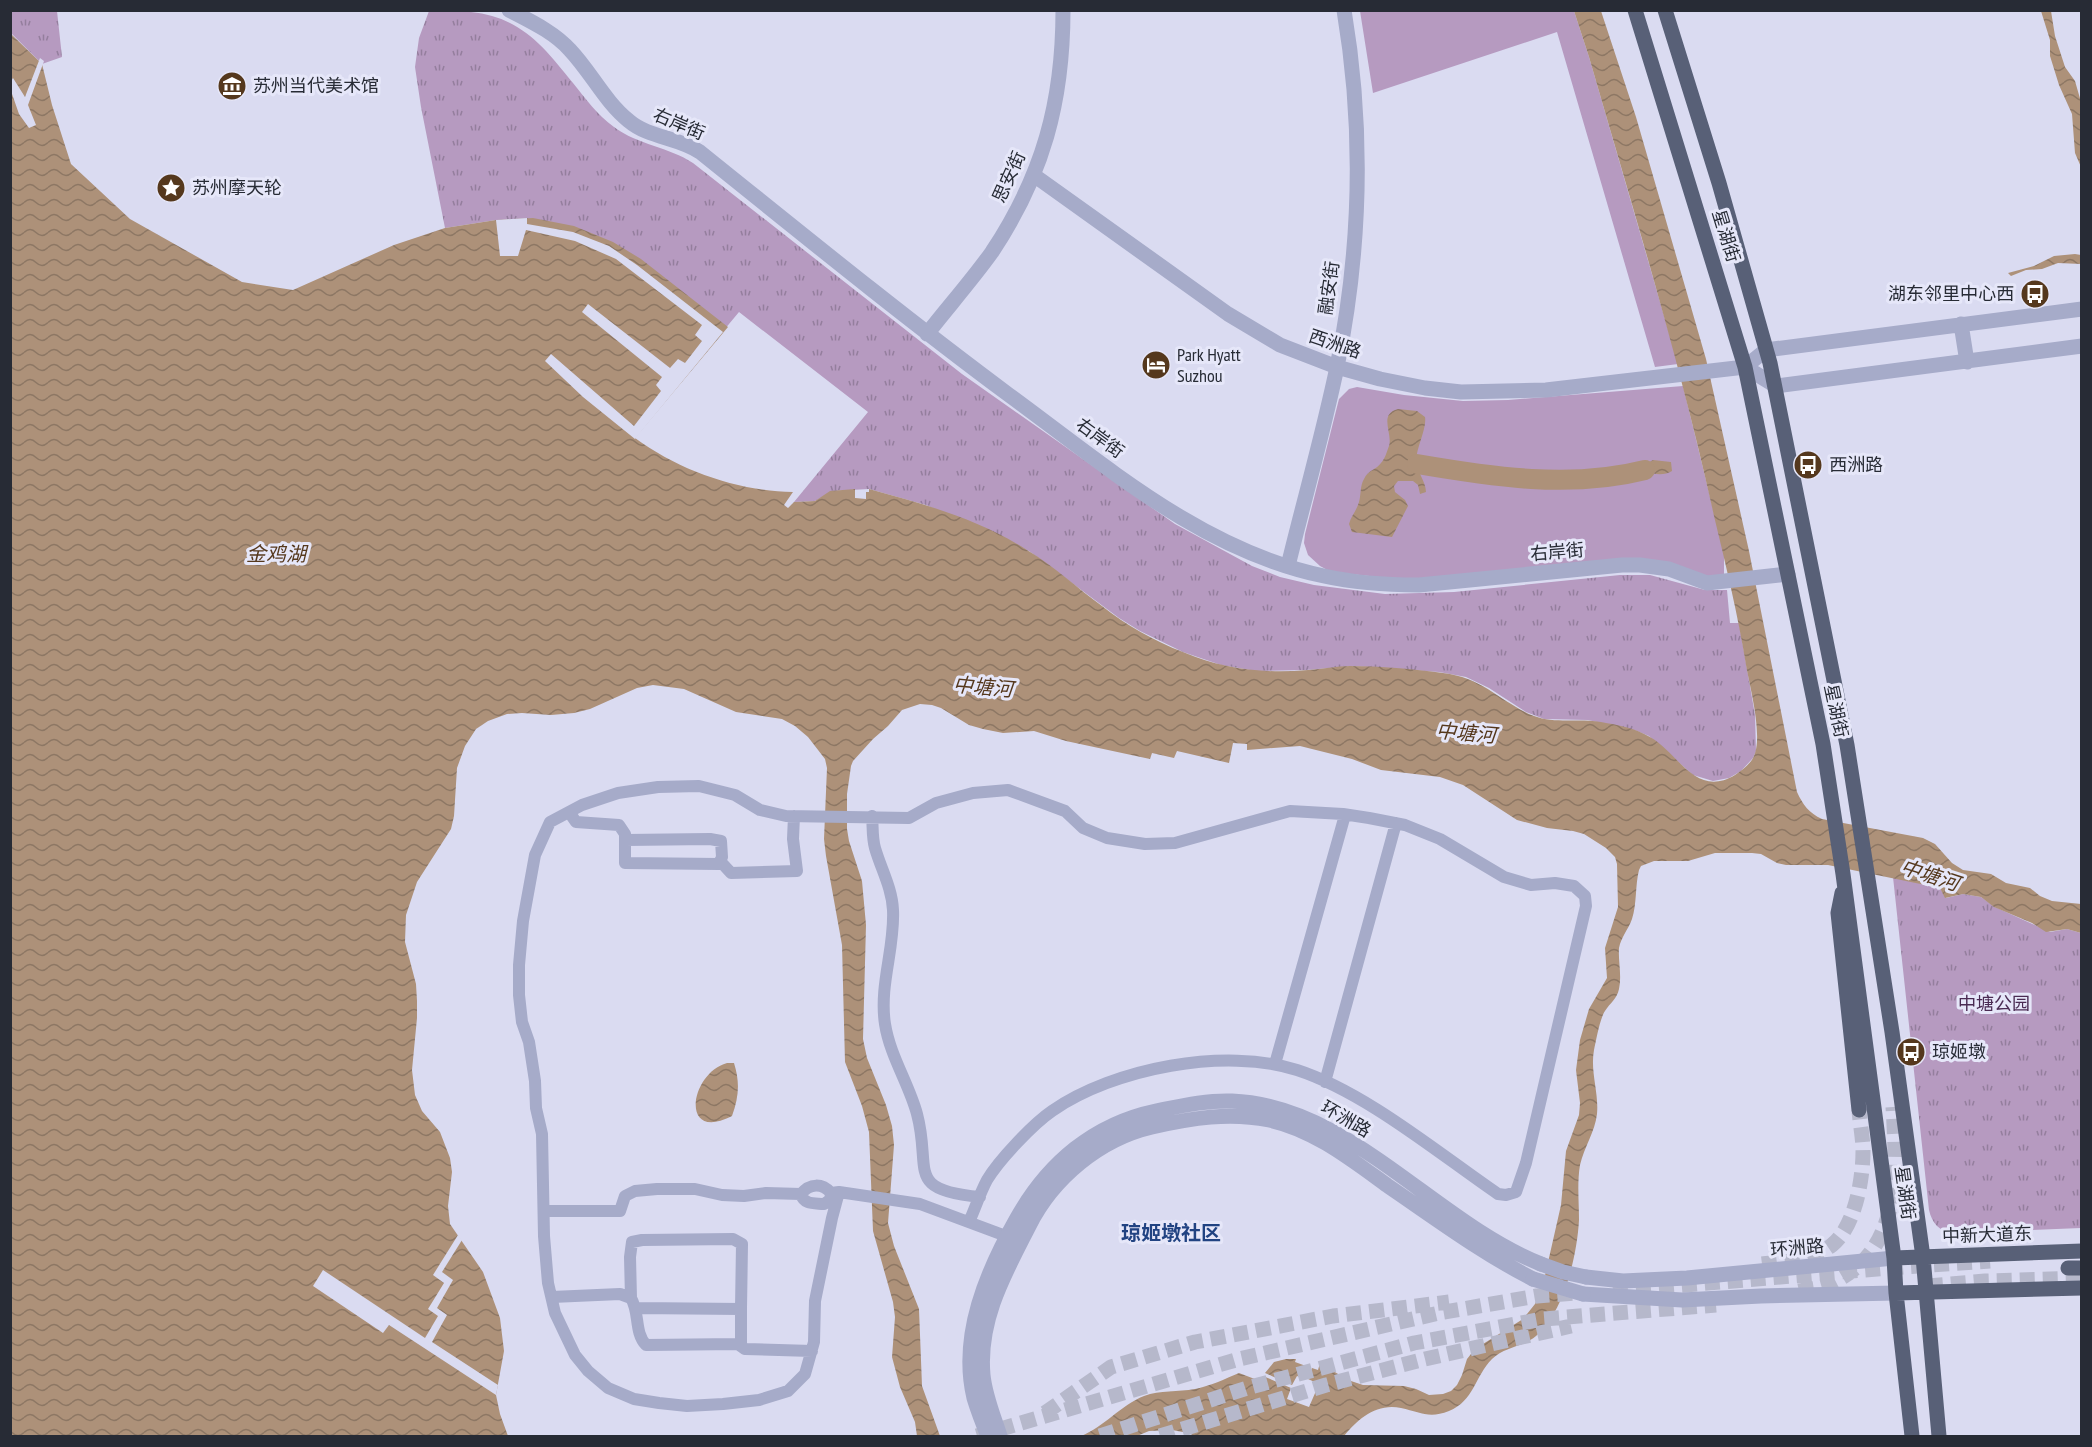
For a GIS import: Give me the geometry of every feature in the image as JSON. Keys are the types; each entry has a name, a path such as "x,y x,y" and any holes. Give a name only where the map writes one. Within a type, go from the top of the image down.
{"main road":[{"name":"星湖街","path":"1635,10 1745,367 1823,744 1844,879 1894,1258 1912,1437"},
{"name":"星湖街","path":"1665,10 1719,183 1776,386 1847,745 1892,1032 1923,1257 1939,1437"},
{"path":"1844,879 1838,913 1859,1110"},
{"path":"1868,881 1877,994 1893,1107"},
{"name":"中新大道东","path":"1894,1258 2082,1251"},
{"path":"1896,1293 2082,1288"}],"street":[{"name":"右岸街","path":"508,10 533,22 571,50 620,114 632,124 648,133 681,142 700,152 927,334 1129,483 1171,512 1215,536 1258,555 1322,576 1393,585 1419,585 1622,565 1669,569 1699,582 1722,582 1788,574"},
{"name":"思安街","path":"927,334 991,253 1035,176 1051,123 1060,75 1063,10"},
{"name":"融安街","path":"1288,566 1337,367 1351,278 1358,188 1356,124 1344,10"},
{"name":"西洲路","path":"1035,176 1228,314 1280,345 1337,367 1425,388 1461,392 1546,390 1745,367"},
{"path":"2082,309 1766,350 1745,367 1776,386 2082,346"},
{"path":"1962,324 1967,362"},
{"path":"835,1192 815,1301 812,1351 805,1374 788,1391 759,1400 687,1406 634,1399 608,1388 588,1371 575,1355 555,1313 552,1297 544,1236 542,1134 536,1108 535,1081 529,1042 522,1022 519,965 523,921 535,855 550,822 582,806 618,793 658,787 699,786 735,795 760,810 794,816 909,818 936,803 974,792 1008,790 1065,811 1083,828 1107,838 1145,844 1175,843 1290,811 1345,815 1396,823 1440,839 1504,877 1531,885 1555,883 1574,886 1584,896 1586,906 1516,1192 1506,1195 1498,1194 1353,1095 1299,1070 1258,1061 1218,1060 1175,1064 1126,1077 1086,1092 1052,1111 1021,1140 987,1180 969,1222"},
{"path":"569,812 576,822 619,825 625,834 625,840 625,863 719,864 722,857 721,841 710,839 625,840"},
{"path":"1275,1064 1345,815"},
{"path":"720,861 731,873 796,871 793,840 794,816"},
{"path":"872,816 874,846 888,883 893,909 885,982 885,1024 899,1070 917,1113 925,1176 937,1189 959,1195 980,1197"},
{"path":"1325,1082 1396,823"},
{"name":"环洲路","path":"1000,1437 983,1376 982,1340 1029,1198 1059,1162 1096,1132 1125,1118 1148,1112 1191,1104 1233,1101 1273,1108 1320,1124 1458,1218 1516,1254 1563,1272 1586,1277 1623,1281 1687,1278 1894,1258"},
{"name":"环洲路","path":"988,1437 974,1398 969,1355 979,1304 992,1266 1038,1207 1070,1172 1107,1144 1129,1133 1193,1118 1233,1115 1270,1120 1312,1136 1363,1168 1449,1228 1533,1279 1583,1294 1682,1300 1896,1293"},
{"path":"801,1194 807,1186 818,1185 835,1192 920,1204 1014,1239"},
{"path":"544,1211 620,1212 626,1197 635,1191 646,1190 695,1189 722,1196 744,1197 766,1193 801,1194"},
{"path":"801,1194 802,1199 807,1203 824,1204 835,1192"},
{"path":"741,1346 742,1244 733,1239 632,1242 630,1257 634,1303 639,1338 646,1345 738,1344 745,1349 754,1350 812,1351"},
{"path":"552,1297 620,1294 634,1303 741,1309"}],"green space":[{"path":"10,11 57,11 62,57 42,64 11,33"},
{"path":"429,11 489,15 518,27 541,46 592,106 614,127 633,138 674,153 693,163 962,374 1175,524 1252,566 1280,577 1314,585 1385,594 1454,592 1620,575 1650,575 1705,590 1727,590 1730,623 1739,623 1755,715 1756,751 1753,758 1741,771 1729,778 1713,781 1693,775 1649,736 1637,731 1588,720 1544,719 1526,712 1489,688 1466,677 1439,672 1353,666 1256,671 1221,665 1183,652 1140,631 1029,551 926,505 869,489 833,491 815,501 794,502 868,412 739,312 719,336 496,220 445,228 415,67 419,38"},
{"path":"1360,11 1574,11 1678,364 1655,367 1557,32 1373,93"},
{"path":"1683,386 1724,554 1724,576 1706,578 1684,568 1398,579 1331,572 1308,555 1304,543 1305,534 1339,399 1349,389 1357,387 1463,401 1508,400"},
{"name":"中塘公园","path":"1893,877 1940,888 1946,898 1963,894 1981,897 1995,907 2050,932 2067,929 2081,933 2081,1228 1952,1233 1937,1226 1932,1219 1929,1210"}],"water":[{"name":"金鸡湖","path":"1574,11 1601,11 1636,117 1706,359 1749,551 1799,797 1810,811 1822,819 1923,838 1935,844 1952,863 1963,870 1991,874 2006,883 2030,888 2040,896 2052,901 2081,904 2081,933 2067,929 2046,932 2032,923 1994,907 1981,897 1963,894 1945,898 1940,888 1828,865 1786,865 1761,854 1715,853 1688,861 1654,861 1641,866 1634,913 1619,948 1619,989 1603,1014 1594,1050 1597,1114 1580,1165 1578,1234 1572,1266 1561,1298 1546,1326 1525,1343 1502,1352 1492,1359 1464,1401 1457,1407 1442,1413 1430,1415 1401,1408 1384,1408 1362,1418 1344,1436 1195,1436 1172,1430 1149,1431 1137,1436 1081,1436 1144,1396 1201,1388 1239,1373 1260,1381 1263,1376 1291,1388 1287,1399 1309,1407 1319,1384 1308,1379 1312,1368 1318,1370 1320,1363 1348,1380 1363,1385 1404,1386 1429,1395 1443,1394 1451,1391 1457,1385 1467,1359 1475,1349 1523,1319 1535,1304 1544,1280 1561,1205 1566,1151 1579,1115 1576,1070 1580,1040 1589,1009 1607,978 1605,948 1618,907 1617,864 1615,857 1606,848 1584,834 1517,820 1463,785 1440,777 1381,770 1352,759 1300,746 1247,750 1247,744 1233,743 1229,763 1177,751 1174,758 1152,753 1150,759 1066,741 1034,731 1003,733 983,729 969,725 932,705 920,704 902,710 853,761 847,794 847,829 862,881 866,925 863,1039 867,1058 886,1105 894,1145 888,1223 894,1246 919,1309 922,1386 940,1436 917,1436 915,1422 900,1387 892,1357 895,1317 873,1231 869,1132 862,1106 845,1062 842,945 824,839 827,768 825,759 808,737 782,719 736,712 684,689 653,685 637,688 590,709 574,713 507,714 488,721 476,729 465,746 457,768 451,829 417,882 406,915 405,942 416,984 417,1018 412,1070 415,1095 422,1111 440,1132 450,1158 452,1172 448,1206 450,1224 483,1272 500,1318 504,1351 496,1395 508,1436 11,1436 10,33 42,64 52,105 71,164 130,219 242,282 293,290 394,245 445,228 496,220 533,218 574,226 613,242 641,259 728,327 635,438 671,460 710,477 731,483 751,488 793,492 784,505 788,508 794,502 815,501 830,491 855,489 855,498 866,499 866,492 869,492 869,489 910,500 970,521 1009,539 1037,556 1111,613 1141,632 1172,648 1213,663 1260,671 1361,666 1408,669 1457,676 1481,685 1534,716 1550,720 1601,722 1638,731 1660,744 1688,771 1709,781 1721,781 1735,775 1750,763 1756,749 1757,726 1739,628 1701,458 1671,343"},
{"path":"2041,11 2051,11 2055,36 2065,67 2075,81 2081,102 2081,167 2075,153 2072,114 2059,85 2050,56 2050,40"},
{"path":"2081,255 2081,264 2058,263 2011,276 2008,273 2034,266 2054,256"},
{"path":"1398,409 1417,411 1425,417 1425,426 1416,460 1426,492 1420,494 1418,485 1413,481 1398,481 1394,486 1395,492 1405,500 1408,506 1392,537 1352,532 1349,524 1358,505 1363,481 1385,457 1390,441 1387,419 1392,411"},
{"path":"1653,460 1671,462 1672,471 1658,474 1645,470 1644,465"},
{"path":"727,1063 734,1063 738,1083 732,1116 715,1122 704,1121 697,1114 698,1091 714,1069"},
{"path":"1296,1359 1295,1362 1306,1366 1302,1378 1297,1376 1292,1385 1265,1373 1274,1362"}],"pier":[{"path":"40,58 44,61 28,105 36,125 29,128 19,114 11,91 11,81 13,78 25,97"},
{"path":"527,218 527,224 573,232 609,246 723,332 635,439 583,397 545,361 551,354 634,426 661,391 656,385 662,377 582,312 588,304 670,368 678,359 685,363 702,341 695,335 702,325 616,259 575,241 526,230 518,256 500,256 496,220"},
{"path":"458,1235 462,1240 442,1272 453,1280 437,1308 447,1315 432,1342 498,1385 496,1395 389,1325 383,1333 313,1286 323,1270 425,1338 438,1316 428,1309 444,1283 433,1275"}],"waterway":[{"path":"1417,464 1503,477 1560,480 1617,476 1645,470"}],"tunnel":[{"path":"1799,1291 1827,1285 1852,1271 1870,1254 1882,1233 1890,1210 1894,1185 1893,1107"},
{"path":"1762,1264 1799,1259 1816,1254 1832,1245 1847,1227 1856,1202 1863,1162 1859,1110"},
{"path":"1613,1291 1990,1261"},
{"path":"1928,1286 1985,1281 2082,1278"},
{"path":"977,1436 1239,1359 1439,1313 1537,1296 1577,1293"},
{"path":"1045,1413 1111,1367 1195,1342 1333,1316 1449,1302"},
{"path":"1100,1436 1247,1388 1414,1343 1543,1319 1716,1305"},
{"path":"1160,1436 1326,1385 1425,1359 1571,1326"}],"place":[{"name":"苏州当代美术馆","path":"232,86"},
{"name":"苏州摩天轮","path":"171,188"},
{"name":"湖东邻里中心西","path":"2035,294"},
{"name":"Park Hyatt Suzhou","path":"1156,365"},
{"name":"西洲路","path":"1808,465"},
{"name":"琼姬墩","path":"1911,1052"}],"district":[{"name":"琼姬墩社区","path":"1171,1233"}],"water label":[{"name":"中塘河","path":"983,687"},
{"name":"中塘河","path":"1466,733"},
{"name":"中塘河","path":"1930,875"}]}
